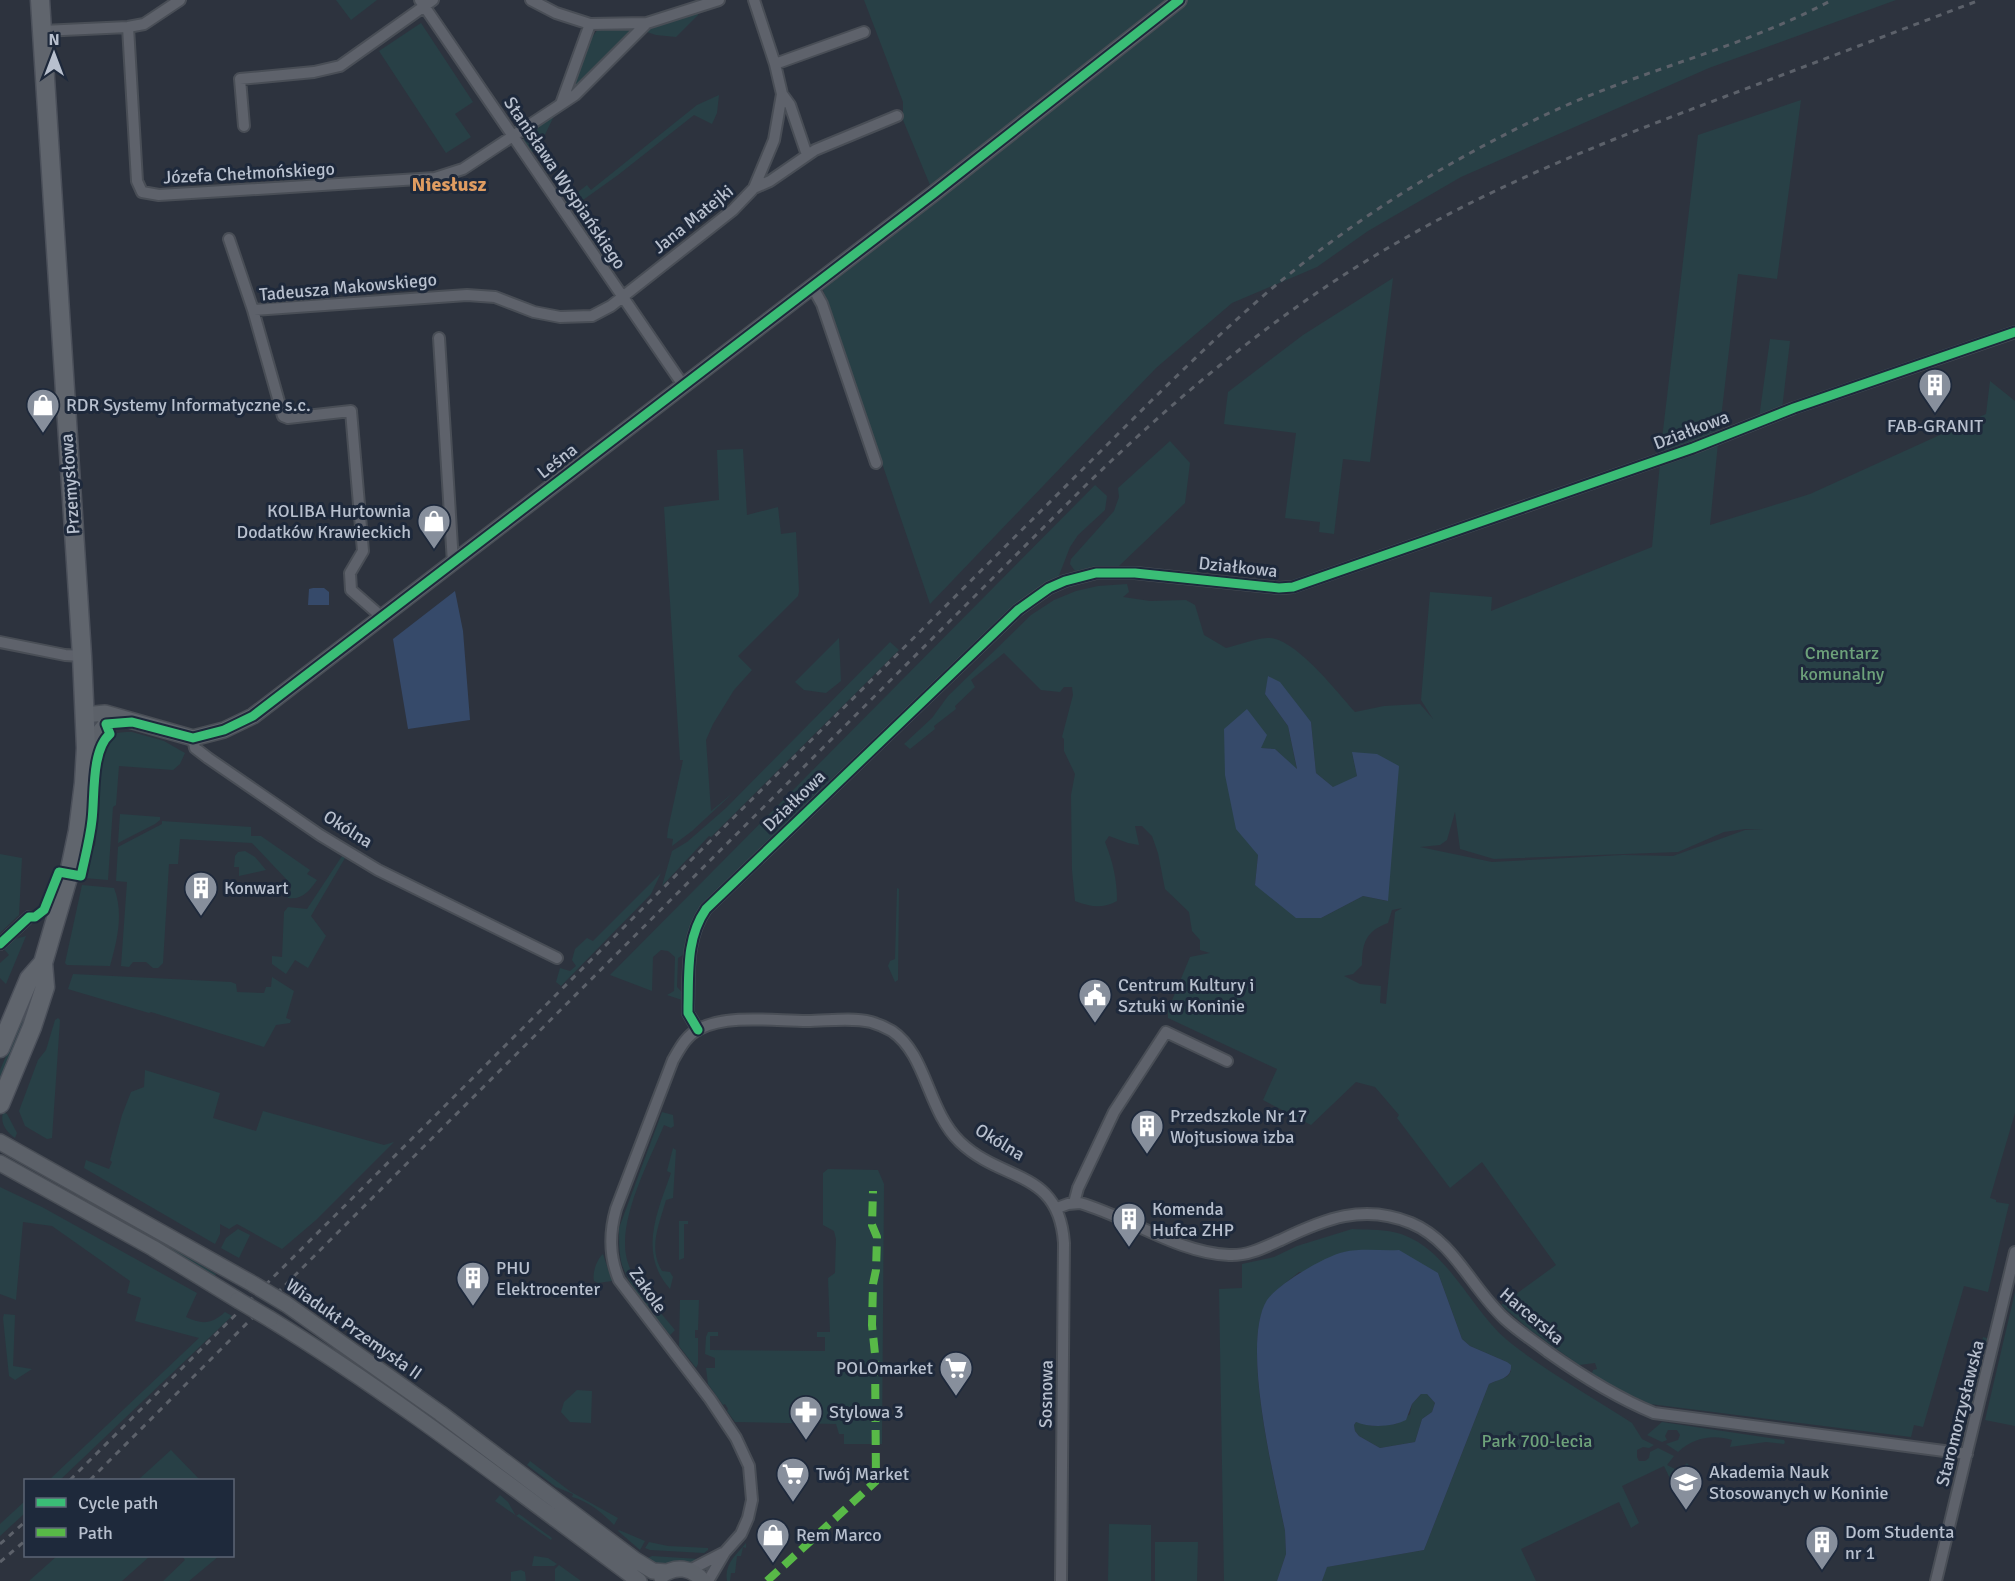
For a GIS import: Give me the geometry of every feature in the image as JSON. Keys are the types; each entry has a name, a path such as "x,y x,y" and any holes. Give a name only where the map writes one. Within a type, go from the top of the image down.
{"main road":[{"name":"Przemysłowa","path":"0,1104 32,1027 45,987 43,963 69,874 78,831 86,748 40,0"},
{"name":"Leśna","path":"193,738 224,730 253,716 933,194 1179,0"},
{"path":"84,715 105,714 193,738"},
{"path":"84,715 106,724 132,722"},
{"path":"86,748 106,724"},
{"name":"Przemysłowa","path":"0,1048 29,979 43,963"},
{"name":"Wiadukt Przemysła II","path":"0,1142 286,1304 441,1413 635,1560 662,1576"},
{"name":"Wiadukt Przemysła II","path":"0,1163 153,1248 318,1349 430,1427 639,1581"},
{"path":"662,1576 678,1569 690,1570 703,1581"}],"street":[{"path":"42,31 128,27 144,24 180,0"},
{"path":"531,0 556,13 590,24 647,23 719,0"},
{"name":"Jana Matejki","path":"753,0 775,64 782,94 790,105 807,155 770,181 754,188"},
{"path":"244,126 240,79 314,72 340,66 426,2"},
{"name":"Stanisława Wyspiańskiego","path":"426,2 513,136 683,385"},
{"path":"513,136 574,95 647,23"},
{"path":"561,104 590,24"},
{"name":"Józefa Chełmońskiego","path":"128,27 137,181 141,192 159,195 435,178 463,169 513,136"},
{"path":"775,64 864,32"},
{"name":"Jana Matejki","path":"624,297 734,210 754,188 774,140 782,94"},
{"path":"807,155 897,116"},
{"path":"229,239 253,310"},
{"path":"812,286 822,304 876,463"},
{"name":"Tadeusza Makowskiego","path":"383,618 351,590 350,573 363,551 351,411 288,418 283,416 253,310 466,295 495,297 547,315 575,318 592,316 624,297"},
{"name":"Działkowa","path":"698,1029 688,1013 689,951 695,928 706,909 1018,609 1049,588 1081,576 1115,572 1280,588 1293,587 1693,448 1794,408 2015,332"},
{"path":"439,338 453,563"},
{"path":"0,642 65,655 82,656"},
{"name":"Okólna","path":"193,738 195,748 208,758 320,835 378,870 557,958"},
{"path":"0,944 29,917"},
{"name":"Okólna","path":"698,1029 712,1024 736,1021 856,1021 870,1022 884,1027 905,1042 942,1120 960,1141 980,1157 1036,1185 1057,1208"},
{"name":"Zakole","path":"698,1029 687,1037 673,1060 616,1209 610,1242 613,1267 622,1284 710,1400 736,1438 747,1461 752,1488 751,1509 743,1530 725,1552 708,1581"},
{"path":"1057,1208 1074,1203 1076,1192 1114,1112 1166,1032 1227,1060"},
{"name":"Harcerska","path":"1074,1203 1086,1205 1193,1248 1227,1255 1254,1251 1310,1226 1338,1217 1359,1214 1392,1217 1419,1227 1445,1246 1493,1307 1520,1331 1599,1387 1631,1404 1654,1413 1967,1454"},
{"name":"Sosnowa","path":"1057,1208 1063,1228 1064,1243 1061,1581"},
{"name":"Staromorzysławska","path":"1936,1581 2015,1252"},
{"name":"Zakole","path":"690,1570 725,1552"}],"green space":[{"path":"336,0 377,0 351,20"},
{"path":"864,0 1896,0 1709,68 1461,177 1368,231 1317,267 1232,303 1156,368 930,604 822,287 932,205 930,185 903,120 903,102"},
{"path":"699,11 698,15 676,37 644,31"},
{"path":"421,23 473,102 455,114 471,137 446,153 379,51"},
{"path":"634,27 569,93 591,39 598,29"},
{"path":"719,95 717,113 712,124 694,115 569,210 564,203 587,185 591,190 697,105"},
{"path":"1801,100 1777,279 1738,274 1719,435 1660,456 1698,135"},
{"path":"554,116 537,151 531,152 523,140 525,134"},
{"path":"1393,278 1370,462 1343,459 1334,534 1319,532 1320,522 1285,518 1296,433 1224,424 1228,392 1303,335"},
{"path":"1770,339 1790,341 1782,409 1759,418"},
{"name":"Cmentarz komunalny","path":"1990,381 2015,401 2015,1113 1990,1198 1996,1202 2009,1204 1988,1292 1964,1286 1923,1427 1914,1425 1911,1437 1650,1404 1591,1376 1593,1370 1597,1369 1595,1363 1579,1365 1530,1330 1501,1305 1556,1265 1482,1162 1450,1188 1397,1118 1399,1115 1375,1087 1356,1082 1311,1125 1263,1100 1277,1069 1168,1018 1168,1010 1190,957 1210,953 1200,950 1200,940 1192,931 1189,912 1165,889 1152,836 1142,826 1135,826 1139,845 1109,836 1105,842 1114,871 1117,901 1096,906 1075,901 1072,870 1071,795 1075,774 1064,751 1062,737 1073,695 1072,687 1064,687 1060,692 1041,690 1004,653 971,680 975,687 955,706 956,709 934,726 935,729 910,749 904,744 932,718 948,696 1031,615 1054,600 1076,591 1098,586 1127,584 1129,592 1123,597 1150,601 1186,600 1195,605 1204,635 1226,648 1267,638 1290,646 1326,679 1355,712 1384,706 1420,704 1433,719 1421,700 1430,592 1492,597 1491,611 1652,547 1660,463 1718,443 1710,525 1810,494 1986,414","holes":["1269,676 1311,722 1316,773 1334,788 1357,776 1352,753 1387,901 1363,896 1321,918 1255,885 1258,855 1247,709 1260,748 1275,749 1297,770 1288,726 1265,694","1455,812 1460,849 1494,859 1678,852 1724,832 1745,829 1763,830 1745,830 1673,856 1623,855 1492,862 1420,847 1440,845 1447,840","1402,908 1395,912 1386,1004 1380,1003 1381,986 1360,984 1344,976 1353,974 1362,965 1364,944 1370,934 1388,923 1392,910"]},
{"path":"1170,441 1190,463 1185,503 1119,566 1094,567 1075,571 1070,564 1071,559 1114,511 1119,497 1118,488"},
{"path":"743,449 747,515 778,507 781,534 796,532 799,591 798,596 738,656 752,670 734,690 706,740 711,811 734,792 692,831 672,846 673,839 667,838 668,829 683,760 680,760 664,507 719,500 717,450"},
{"path":"1095,485 1107,496 1105,510 1078,535 1070,547 1058,578 1021,600 707,900 691,926 683,955 678,958 677,987 683,993 682,1000 667,995 674,991 675,957 668,951 661,950 653,957 652,991 610,975"},
{"path":"839,638 841,681 826,693 804,690 795,682"},
{"path":"890,642 899,650 711,837 709,836 662,886 672,851 687,842 726,808"},
{"path":"121,732 132,732 164,741 185,753 180,764 173,770 119,766 116,805 113,807 108,880 84,878 91,845 95,846 96,837 92,837 101,753 109,736"},
{"path":"120,814 160,817 160,820 118,843"},
{"path":"162,821 251,827 251,836 261,836 310,870 307,874 317,880 302,896 288,898 287,893 290,893 291,886 287,886 287,880 252,843 180,839 178,864 169,864 163,963 158,968 153,968 146,962 133,962 129,967 121,966 127,882 116,881 118,847 162,824"},
{"path":"245,851 255,857 266,870 239,876 239,867 234,867 235,856 238,852"},
{"path":"0,854 22,858 19,915 0,933"},
{"path":"342,856 345,858 311,916 326,936 308,968 295,960 286,974 272,964 272,956 282,957 284,912 288,907 307,909"},
{"path":"661,873 651,894 561,986 556,982 560,968 570,971 576,966 572,960 575,949 587,938 593,941"},
{"path":"82,885 114,888 119,917 110,966 67,965 65,963"},
{"path":"897,888 899,889 898,980 895,982 888,966 890,961 895,959"},
{"path":"26,936 6,984 0,978 0,963 9,955 4,949 15,939"},
{"path":"73,974 231,982 236,984 237,992 264,993 266,987 271,987 272,977 294,991 286,1018 291,1020 290,1023 276,1025 264,1047 68,989"},
{"path":"37,989 0,1091 0,1070"},
{"path":"58,1018 60,1020 52,1138 47,1139 25,1126 19,1111 38,1060 46,1050 55,1020"},
{"path":"145,1070 220,1093 213,1118 256,1131 263,1111 384,1145 394,1142 316,1220 282,1249 237,1224 229,1229 220,1224 220,1234 215,1244 84,1168 86,1160 109,1169 122,1115 131,1092 144,1087"},
{"path":"3,1112 7,1114 17,1133 15,1138 4,1127"},
{"path":"662,1112 673,1115 674,1126 671,1128 664,1125 642,1176 629,1214 625,1250 629,1266 638,1283 649,1300 675,1330 670,1335 643,1302 626,1275 620,1256 619,1242 619,1228"},
{"path":"673,1148 676,1150 673,1198 666,1200 655,1245 662,1271 670,1272 673,1277 670,1289 660,1275 655,1261 653,1232 671,1173 667,1171"},
{"path":"15,1162 92,1205 127,1221 216,1274 213,1278 13,1165"},
{"path":"828,1169 878,1170 884,1184 882,1444 844,1444 844,1434 839,1434 836,1424 735,1422 725,1404 723,1405 708,1384 706,1368 715,1368 715,1358 705,1354 708,1332 718,1332 718,1336 710,1336 710,1350 825,1351 825,1337 817,1337 817,1332 830,1332 828,1278 835,1273 836,1239 834,1231 823,1225 823,1173"},
{"path":"0,1187 42,1207 197,1293 186,1317 207,1322 225,1312 232,1316 61,1479 50,1479 199,1338 135,1321 141,1298 127,1293 130,1281 52,1226 23,1222 16,1300 0,1294"},
{"path":"679,1221 688,1221 688,1224 684,1224 684,1258 679,1260"},
{"path":"238,1229 250,1235 239,1258 221,1248 226,1238"},
{"name":"Park 700-lecia","path":"1352,1229 1393,1232 1412,1238 1428,1249 1442,1262 1480,1311 1507,1340 1552,1373 1632,1423 1642,1439 1654,1445 1637,1450 1639,1461 1645,1461 1649,1458 1650,1452 1658,1448 1674,1456 1667,1465 1679,1471 1687,1463 1692,1469 1684,1479 1673,1485 1664,1466 1622,1486 1639,1523 1631,1528 1619,1502 1521,1549 1536,1581 1322,1581 1326,1567 1424,1550 1489,1384 1508,1376 1511,1371 1507,1362 1470,1346 1462,1339 1438,1273 1299,1272 1268,1300 1260,1319 1257,1346 1262,1412 1285,1531 1286,1554 1277,1581 1224,1581 1219,1289 1242,1288 1242,1264 1274,1257 1297,1246"},
{"path":"603,1254 612,1281 598,1283 594,1281 594,1274"},
{"path":"2015,1292 2015,1426 1985,1420"},
{"path":"680,1300 699,1300 698,1330 695,1330 695,1338 698,1338 696,1368 679,1346"},
{"path":"4,1314 15,1315 13,1366 32,1369 15,1380 9,1376"},
{"path":"1983,1337 1990,1339 1971,1413 1970,1390"},
{"path":"577,1390 592,1391 591,1423 570,1422 561,1412 564,1402"},
{"path":"1421,1394 1427,1394 1435,1403 1432,1412 1422,1419 1415,1442 1380,1448 1359,1436 1355,1431 1356,1422 1373,1426 1396,1424 1410,1414 1412,1404"},
{"path":"1662,1422 1784,1440 1785,1442 1784,1444 1766,1442 1730,1447 1732,1440 1710,1437 1696,1440 1678,1452 1666,1444 1678,1440 1680,1435 1677,1430 1668,1430 1665,1436 1667,1440 1662,1442 1647,1435"},
{"path":"171,1450 199,1479 139,1479"},
{"path":"530,1461 571,1492 618,1518 614,1525 595,1508 572,1497 573,1494 556,1487 527,1465"},
{"path":"500,1495 508,1502 516,1515 495,1501"},
{"path":"24,1502 24,1514 0,1536 0,1524"},
{"path":"519,1514 552,1538 551,1540 516,1516"},
{"path":"1109,1524 1151,1525 1151,1581 1108,1581"},
{"path":"618,1531 645,1541 640,1550"},
{"path":"649,1542 668,1546 708,1548 708,1550 704,1553 650,1550 645,1548"},
{"path":"1155,1542 1198,1542 1197,1581 1155,1581"},
{"path":"746,1543 741,1556 737,1556 735,1573 731,1573 730,1581 727,1581 729,1565"},
{"path":"534,1556 548,1558 557,1564 532,1566"},
{"path":"652,1556 704,1561 665,1564 646,1559"},
{"path":"56,1557 149,1557 122,1581 29,1581"},
{"path":"183,1557 218,1557 189,1581 163,1581 185,1560"},
{"path":"559,1565 581,1581 555,1581 555,1569"},
{"path":"521,1570 525,1572 526,1581 511,1581 511,1572"}],"water":[{"path":"324,588 329,592 329,605 308,605 309,589"},
{"path":"455,591 463,631 470,720 408,729 393,639"},
{"path":"1268,676 1280,682 1311,722 1316,773 1333,787 1357,776 1352,752 1377,754 1399,766 1388,901 1363,896 1321,918 1296,918 1255,885 1258,855 1236,829 1225,775 1224,729 1247,709 1267,735 1261,748 1275,749 1297,769 1288,726 1265,694"},
{"path":"1399,1250 1438,1273 1462,1339 1470,1346 1507,1362 1511,1365 1511,1370 1504,1378 1489,1384 1424,1550 1327,1567 1322,1581 1277,1581 1286,1554 1285,1531 1268,1447 1258,1379 1257,1347 1260,1320 1267,1300 1291,1279 1336,1255 1351,1251","holes":["1421,1394 1427,1394 1435,1403 1432,1412 1422,1419 1415,1442 1380,1448 1359,1436 1355,1431 1356,1422 1381,1426 1406,1420 1412,1404"]}],"railway":[{"path":"71,1479 1150,402 1276,285 1379,208 1490,142 1600,91 1734,43 1832,0"},
{"path":"91,1479 1085,486 1160,416 1238,351 1278,320 1363,263 1484,196 1643,128 1980,0"},
{"path":"0,1544 24,1523"},
{"path":"0,1562 24,1542"}],"marked path":[{"path":"767,1581 876,1481 875,1354 872,1325 877,1237 872,1225 873,1191"}],"cycle path":[{"path":"0,944 29,917 35,917 44,910 59,872 81,876 91,827 97,762 104,741 110,734 106,724 132,722 193,738 224,730 253,716 933,194 1179,0"},
{"path":"698,1030 688,1013 689,968 695,932 706,909 1018,610 1049,588 1065,581 1096,573 1135,573 1279,588 1293,587 1693,448 1794,408 2015,332"}],"place":[{"name":"FAB-GRANIT","path":"1935,414"},
{"name":"RDR Systemy Informatyczne s.c.","path":"43,434"},
{"name":"KOLIBA Hurtownia Dodatków Krawieckich","path":"434,550"},
{"name":"Konwart","path":"201,917"},
{"name":"Centrum Kultury i Sztuki w Koninie","path":"1095,1024"},
{"name":"Przedszkole Nr 17 Wojtusiowa izba","path":"1147,1155"},
{"name":"Komenda Hufca ZHP","path":"1129,1248"},
{"name":"PHU Elektrocenter","path":"473,1307"},
{"name":"POLOmarket","path":"956,1397"},
{"name":"Stylowa 3","path":"806,1441"},
{"name":"Twój Market","path":"793,1503"},
{"name":"Akademia Nauk Stosowanych w Koninie","path":"1686,1511"},
{"name":"Rem Marco","path":"773,1564"},
{"name":"Dom Studenta nr 1","path":"1822,1571"}],"district":[{"name":"Niesłusz","path":"449,184"}]}
